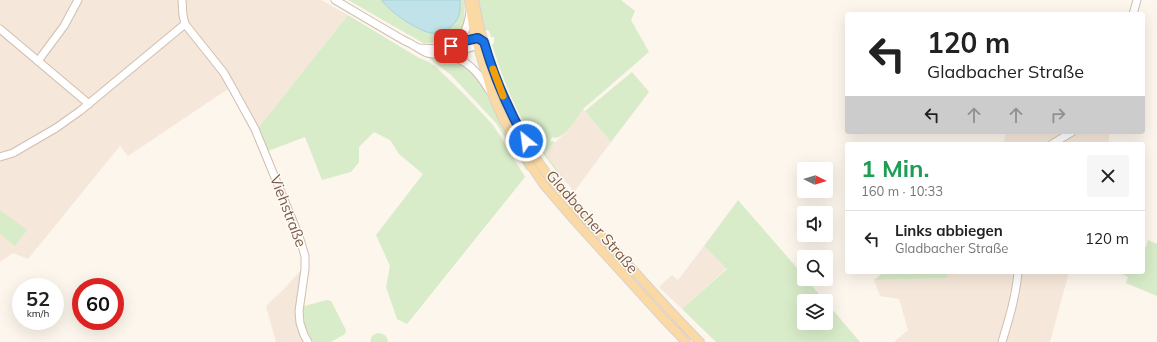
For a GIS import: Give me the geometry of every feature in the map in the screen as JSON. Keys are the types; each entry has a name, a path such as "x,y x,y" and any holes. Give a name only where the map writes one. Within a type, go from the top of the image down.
{"main road":[{"path":"469,0 470,12 479,42"},
{"path":"474,0 479,42"},
{"name":"Gladbacher Straße","path":"479,42 492,94 502,117 525,157 544,185 574,221 686,342"},
{"name":"Gladbacher Straße","path":"479,42 491,65 512,116 533,153 562,193 700,342"}],"street":[{"path":"38,61 64,26 78,0"},
{"path":"0,157 13,153 56,128 89,104 185,24 182,0"},
{"path":"336,0 427,53 453,56 466,63 476,71 492,94"},
{"path":"1134,12 1137,0"},
{"path":"419,48 440,49 451,46 460,39 467,27 470,12"},
{"name":"Viehstraße","path":"185,24 224,73 255,129 299,236 305,256 305,269 299,311 300,323 308,342"},
{"path":"0,29 89,104"},
{"path":"455,43 479,42"},
{"path":"440,54 463,50 479,42"},
{"path":"1055,142 1069,134"},
{"path":"1002,342 1013,301 1018,274"}],"shaded area":[{"path":"0,0 321,0 348,15 258,128 251,131 228,89 128,156 120,146 28,259 13,253 0,262"},
{"path":"583,109 611,142 574,192 544,153 565,133"},
{"path":"1006,134 1109,134 1109,142 1004,142"},
{"path":"704,246 727,268 682,309 659,287 672,275 678,280"},
{"path":"301,270 296,310 304,342 276,342 266,306"},
{"path":"947,274 1068,274 1050,342 894,342 908,330 899,299 880,296 874,280 948,278"}],"green space":[{"path":"348,0 382,0 391,10 409,24 429,33 434,33 446,32 460,9 460,0 465,0 464,23 462,31 457,31 448,40 439,43 423,43"},
{"path":"477,0 621,0 635,11 631,20 649,52 583,109 564,133 556,138 552,137 550,141 555,142 545,153 564,179 563,180 536,143 517,110 498,64 492,45 494,43 494,37 491,37 489,31 484,29"},
{"path":"348,15 436,67 492,124 525,177 407,324 397,319 386,287 390,266 376,235 423,174 399,154 390,140 374,132 359,147 359,162 351,172 322,180 305,137 268,151 258,128"},
{"path":"426,55 445,58 457,62 469,69 478,77 485,87 504,130 528,169 527,171 496,123 451,75 429,58 425,57"},
{"path":"632,72 649,92 611,142 585,111"},
{"path":"738,200 797,268 797,286 812,286 819,294 797,294 797,330 833,330 833,310 860,342 716,342 682,309 727,269 704,246"},
{"path":"0,210 27,230 15,246 0,234"},
{"path":"1148,240 1157,244 1157,296 1126,283 1128,277 1122,274 1145,274 1146,247"},
{"path":"882,274 947,274 948,278 874,280"},
{"path":"327,300 331,301 346,330 345,334 331,342 313,342 305,325 304,306"},
{"path":"377,333 385,335 388,342 370,342 372,336"}],"water":[{"path":"382,0 460,0 460,10 458,18 446,32 432,33 415,27 391,10"}],"slow traffic":[{"path":"493,69 503,96"}],"route":[{"path":"451,46 455,43 478,38 484,42 491,65 512,116 526,141"}]}
